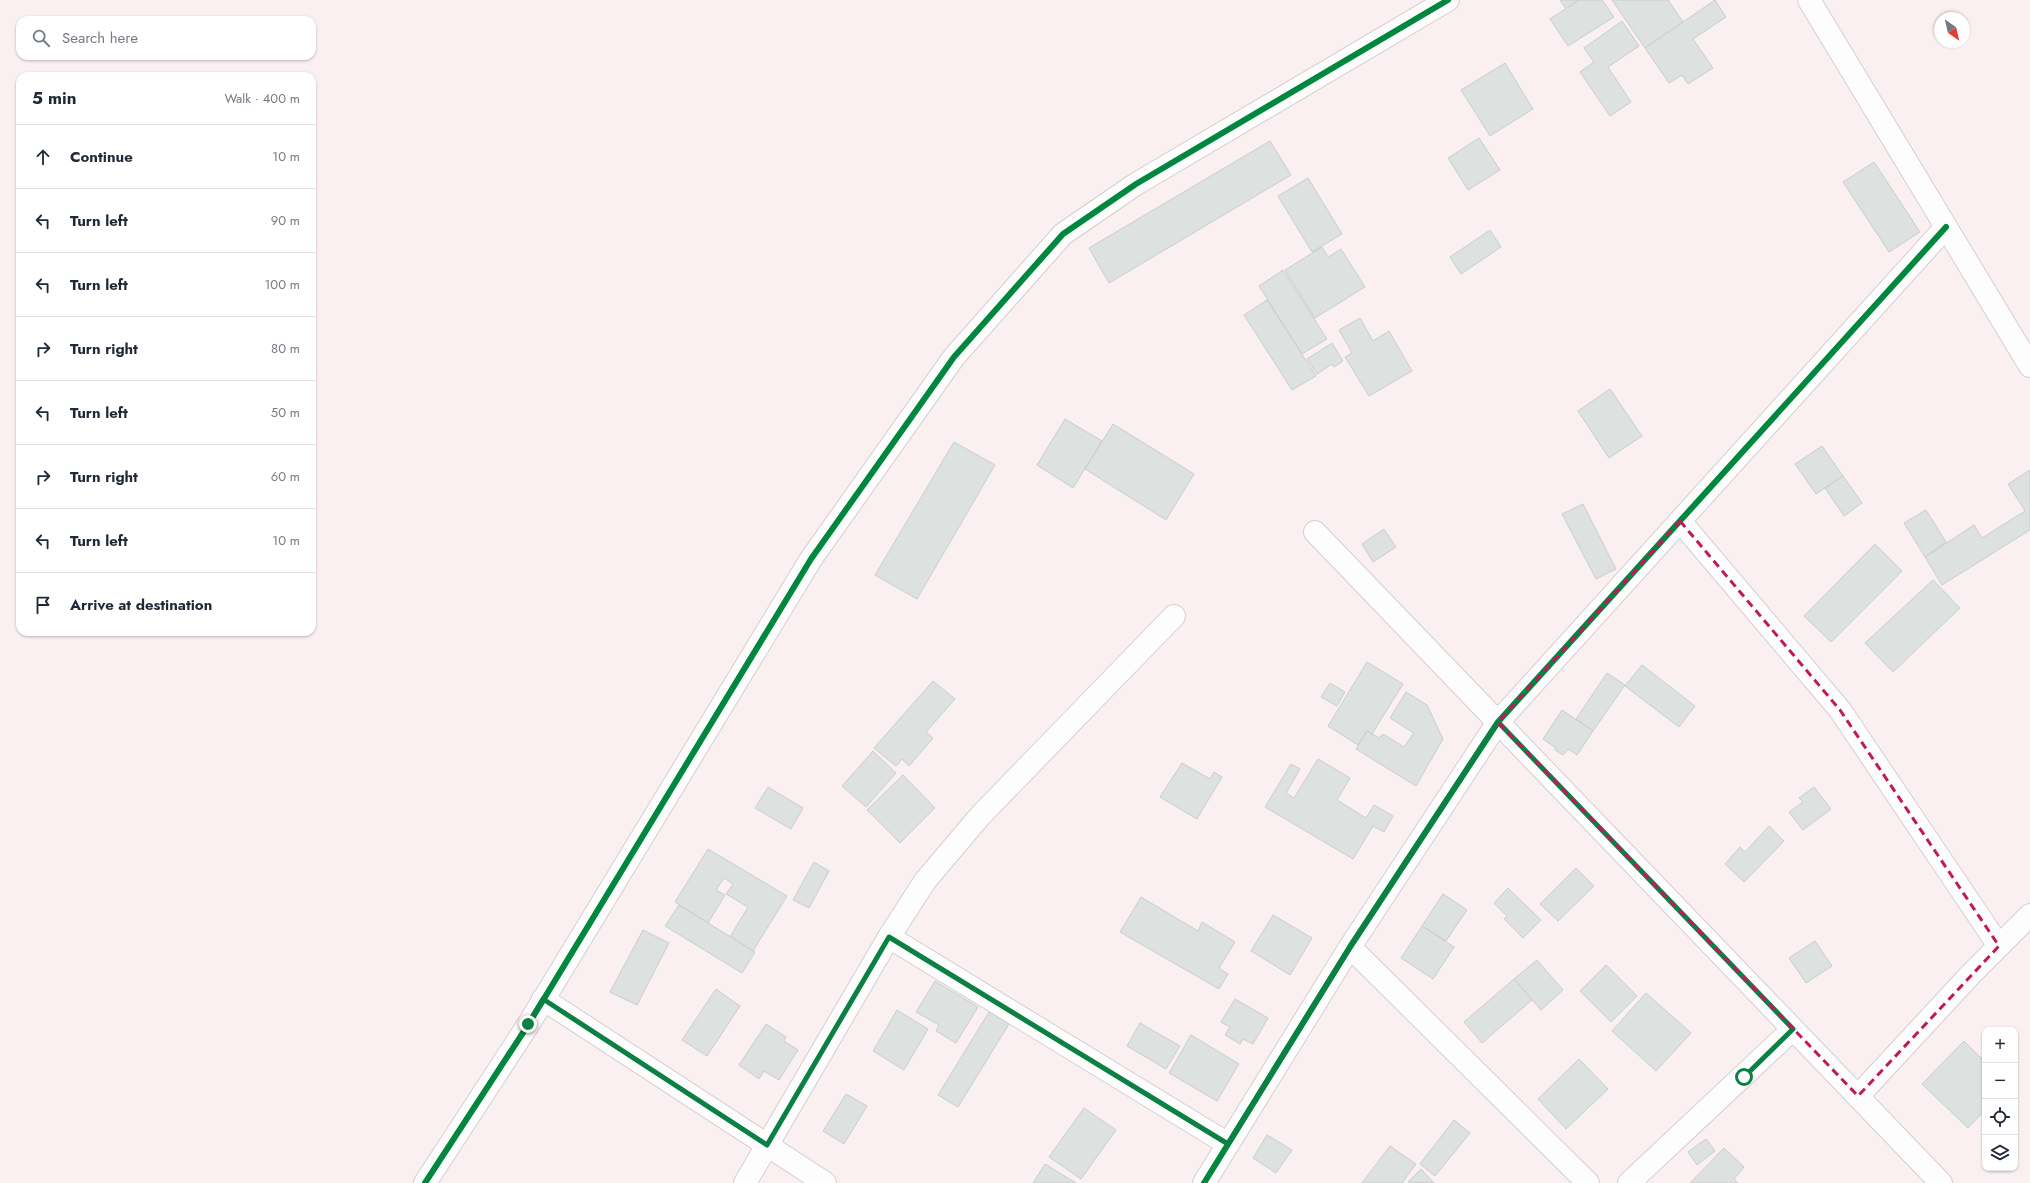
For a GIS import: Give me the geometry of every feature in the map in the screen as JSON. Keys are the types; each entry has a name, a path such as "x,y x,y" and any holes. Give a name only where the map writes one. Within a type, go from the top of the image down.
{"street":[{"path":"425,1183 543,999 811,559 954,356 1063,234 1136,184 1448,0"},
{"path":"1809,0 2030,366"},
{"path":"1204,1183 1350,947 1498,722 1946,227"},
{"path":"1680,521 1840,710 1999,946"},
{"path":"1315,532 1941,1183"},
{"path":"745,1183 889,937 925,881 980,816 1174,616"},
{"path":"1858,1096 2030,915"},
{"path":"889,937 1228,1144"},
{"path":"1350,947 1588,1183"},
{"path":"543,999 825,1183"},
{"path":"1629,1183 1793,1029"}],"highlighted area":[{"path":"1680,521 1840,710 1999,946 1858,1096 1498,722"}],"building":[{"path":"1560,0 1579,0 1566,9"},
{"path":"1579,0 1602,0 1614,17 1568,46 1550,19"},
{"path":"1612,0 1668,0 1683,22 1645,48"},
{"path":"1715,0 1726,17 1693,39 1713,68 1688,84 1682,75 1669,83 1645,48"},
{"path":"1622,21 1639,46 1608,67 1631,102 1610,116 1580,72 1594,62 1584,48"},
{"path":"1505,63 1533,109 1490,136 1461,90"},
{"path":"1479,138 1500,170 1468,190 1448,158"},
{"path":"1270,141 1291,175 1109,283 1089,248"},
{"path":"1874,162 1920,232 1889,252 1843,182"},
{"path":"1308,178 1342,234 1312,252 1278,196"},
{"path":"1490,230 1501,247 1461,274 1450,257"},
{"path":"1322,247 1328,257 1341,249 1365,287 1315,318 1285,270"},
{"path":"1283,270 1327,339 1302,354 1259,286"},
{"path":"1267,300 1316,376 1292,390 1244,315"},
{"path":"1360,318 1373,341 1389,331 1412,371 1369,396 1345,357 1352,353 1339,330"},
{"path":"1332,343 1343,361 1334,367 1332,364 1317,374 1307,359"},
{"path":"1610,389 1642,436 1609,458 1578,411"},
{"path":"1065,419 1102,441 1073,488 1037,465"},
{"path":"1113,424 1194,474 1166,520 1085,469"},
{"path":"954,442 995,465 917,599 875,575"},
{"path":"1822,446 1843,476 1816,494 1795,464"},
{"path":"2030,470 2030,530 1942,585 1925,557 1974,525 1982,538 2025,511 2008,484"},
{"path":"1843,476 1862,503 1844,516 1825,488"},
{"path":"1583,504 1616,569 1596,579 1562,514"},
{"path":"1926,510 1946,542 1925,557 1904,523"},
{"path":"1384,529 1396,547 1373,562 1362,544"},
{"path":"1875,544 1902,571 1831,642 1804,616"},
{"path":"1933,580 1960,608 1893,672 1865,643"},
{"path":"1367,662 1403,684 1372,734 1367,731 1358,745 1328,726"},
{"path":"1642,665 1695,706 1679,727 1625,686"},
{"path":"1607,673 1625,685 1593,731 1576,719"},
{"path":"933,681 955,699 926,732 933,738 909,766 902,759 896,766 874,748"},
{"path":"1330,683 1345,692 1337,706 1321,697"},
{"path":"1406,692 1427,705 1443,739 1416,786 1356,749 1367,731 1379,738 1383,734 1404,747 1414,733 1390,718"},
{"path":"1562,710 1593,731 1577,755 1568,749 1563,755 1543,739"},
{"path":"873,751 896,773 866,807 842,786"},
{"path":"1318,759 1350,778 1337,800 1366,818 1374,805 1393,816 1384,832 1373,826 1353,859 1265,807 1291,764 1300,769 1286,793 1294,798"},
{"path":"1182,763 1210,779 1214,772 1222,777 1197,819 1160,797"},
{"path":"903,775 935,808 900,843 867,810"},
{"path":"768,787 803,808 791,829 755,808"},
{"path":"1814,787 1831,809 1803,830 1789,812 1803,802 1799,798"},
{"path":"1769,826 1784,841 1744,882 1725,864 1740,847 1745,852"},
{"path":"708,849 787,896 753,951 730,937 748,907 726,894 733,884 724,878 716,890 725,895 708,923 675,902"},
{"path":"814,862 829,871 809,908 793,900"},
{"path":"1576,868 1594,886 1558,921 1540,904"},
{"path":"1508,888 1541,920 1523,938 1504,919 1507,916 1494,903"},
{"path":"1443,894 1467,910 1446,941 1422,926"},
{"path":"1141,897 1198,931 1202,922 1235,942 1219,968 1228,974 1219,989 1120,932"},
{"path":"679,905 755,952 742,973 665,926"},
{"path":"1273,915 1312,938 1290,975 1251,951"},
{"path":"1422,926 1454,947 1433,979 1401,958"},
{"path":"643,930 669,943 637,1005 610,992"},
{"path":"1815,941 1832,966 1806,983 1789,958"},
{"path":"1537,960 1563,990 1541,1010 1514,979"},
{"path":"1606,965 1637,996 1611,1022 1580,991"},
{"path":"1514,979 1532,1000 1482,1043 1464,1022"},
{"path":"935,981 978,1007 956,1043 936,1031 939,1025 916,1012"},
{"path":"716,989 740,1006 707,1056 682,1040"},
{"path":"1646,993 1691,1033 1656,1071 1612,1031"},
{"path":"1235,999 1268,1018 1253,1044 1243,1039 1240,1044 1225,1035 1230,1027 1221,1022"},
{"path":"897,1010 928,1029 904,1070 873,1051"},
{"path":"989,1012 1009,1024 958,1107 938,1095"},
{"path":"1140,1023 1180,1046 1166,1069 1127,1046"},
{"path":"766,1024 786,1037 784,1041 798,1050 779,1080 764,1071 759,1079 739,1065"},
{"path":"1191,1035 1239,1064 1217,1101 1169,1073"},
{"path":"1964,1041 1982,1059 1982,1113 1968,1128 1922,1084"},
{"path":"1579,1059 1608,1089 1566,1129 1538,1099"},
{"path":"846,1094 867,1106 844,1144 823,1131"},
{"path":"1084,1108 1116,1130 1081,1179 1049,1157"},
{"path":"1454,1120 1470,1133 1435,1176 1420,1164"},
{"path":"1267,1135 1292,1150 1276,1173 1253,1158"},
{"path":"1706,1139 1715,1151 1697,1165 1688,1152"},
{"path":"1390,1146 1416,1164 1402,1183 1362,1183"},
{"path":"1724,1148 1744,1167 1734,1179 1738,1183 1690,1183"},
{"path":"1045,1164 1076,1183 1033,1183"},
{"path":"1421,1169 1434,1183 1408,1182"}],"cycle path":[{"path":"425,1183 528,1025 811,559 954,357 1063,234 1136,184 1448,0"},
{"path":"1204,1183 1350,947 1498,722 1946,227"}],"route":[{"path":"528,1024 543,999 767,1145 889,937 1228,1144 1350,947 1498,722 1793,1029 1744,1077"}]}
